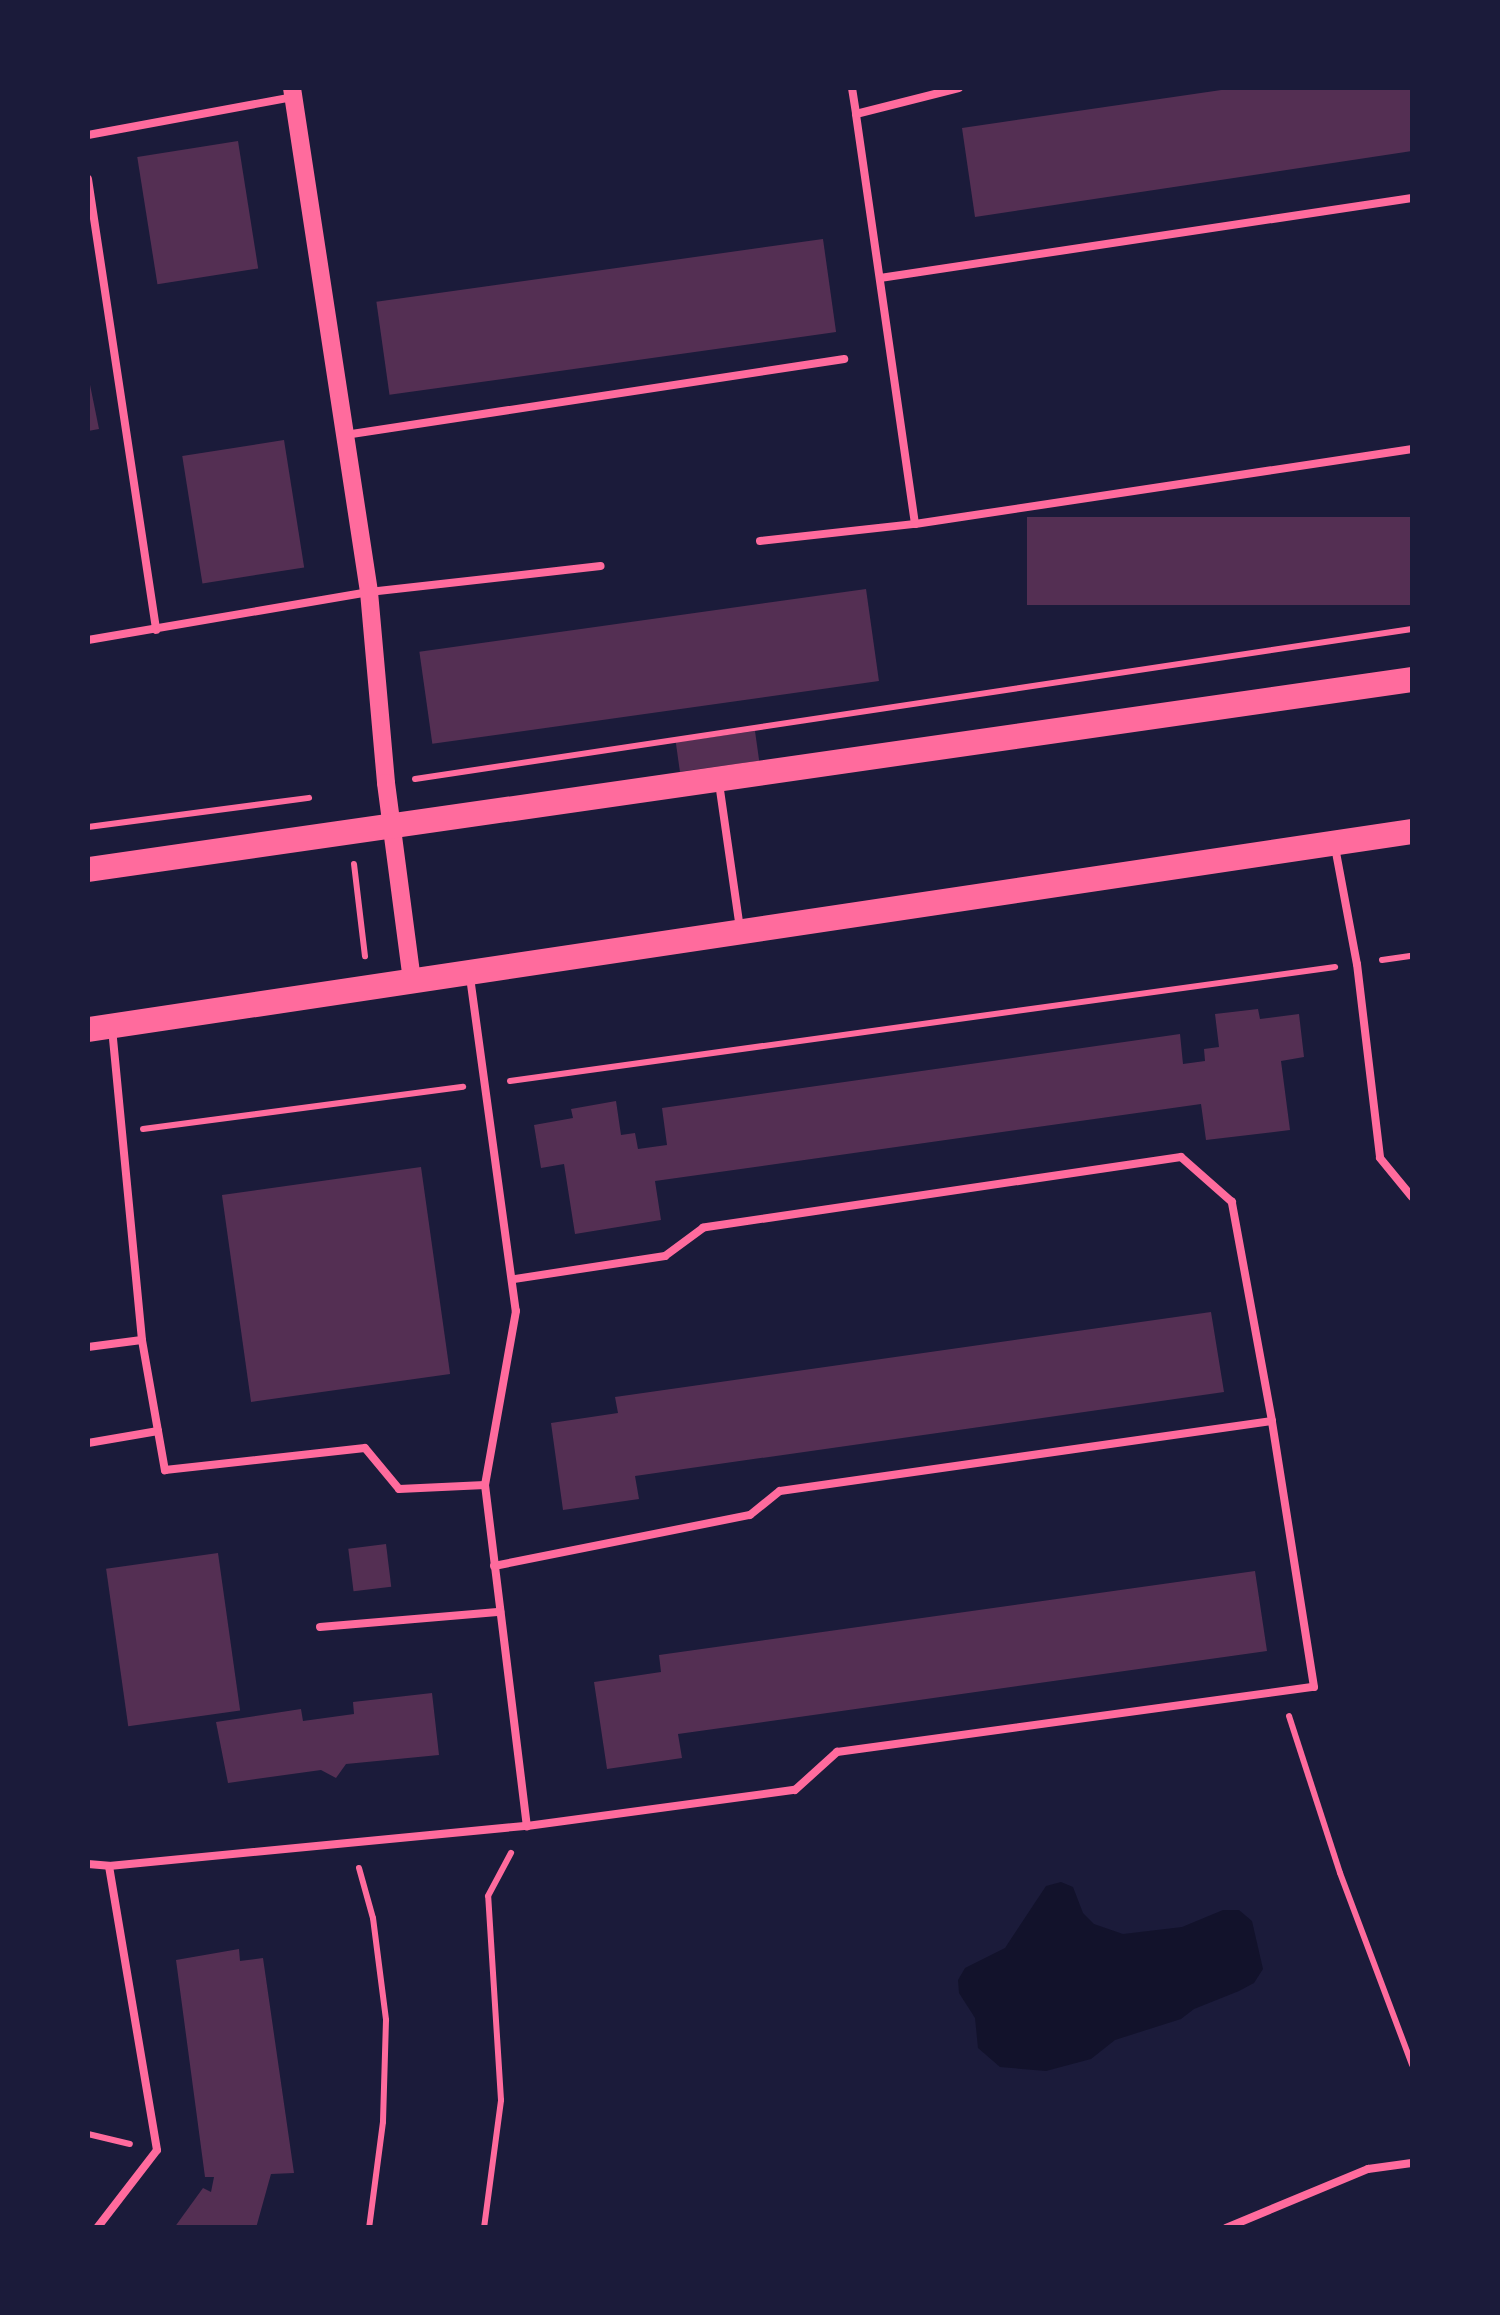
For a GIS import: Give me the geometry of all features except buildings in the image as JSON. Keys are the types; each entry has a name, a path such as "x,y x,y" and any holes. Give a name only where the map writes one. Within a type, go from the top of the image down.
{"main road":[{"path":"88,869 1412,679"},
{"path":"100,1027 1412,832"}],"street":[{"path":"292,92 369,592 386,783 412,980"}],"lane":[{"path":"852,88 915,524"},
{"path":"856,114 959,88"},
{"path":"88,136 292,92"},
{"path":"88,179 156,630"},
{"path":"880,278 1412,198"},
{"path":"345,435 844,359"},
{"path":"760,541 915,524 1412,449"},
{"path":"88,640 369,592 600,566"},
{"path":"718,779 741,932"},
{"path":"1334,843 1356,964 1380,1158 1412,1197"},
{"path":"469,972 514,1279 516,1311 507,1382 485,1485 526,1826"},
{"path":"100,1027 123,1132 142,1340 165,1470 365,1448 399,1489 485,1485"},
{"path":"88,1864 110,1866 526,1826 795,1790 837,1752 1314,1686 1232,1202 1181,1157 703,1228 665,1256 514,1279"},
{"path":"88,1347 142,1340"},
{"path":"494,1566 750,1515 780,1491 1272,1421"},
{"path":"88,1443 158,1431"},
{"path":"320,1627 500,1612"},
{"path":"98,2228 156,2150 110,1866"},
{"path":"1226,2228 1368,2169 1412,2164"}],"path":[{"path":"622,748 1412,629"},
{"path":"351,831 371,987"},
{"path":"123,1132 1412,956"},
{"path":"1281,1691 1340,1873 1412,2065"},
{"path":"484,2228 501,2100 488,1896 526,1826"},
{"path":"351,1843 373,1918 386,2020 383,2122 370,2228"},
{"path":"88,2134 156,2150"}],"shaded area":[{"path":"1061,1882 1073,1887 1083,1913 1094,1924 1123,1934 1182,1927 1223,1910 1239,1910 1252,1921 1263,1969 1254,1983 1239,1991 1194,2009 1181,2019 1115,2040 1091,2059 1046,2071 1000,2067 978,2048 975,2018 959,1993 958,1980 965,1968 1005,1948 1046,1886"}]}
